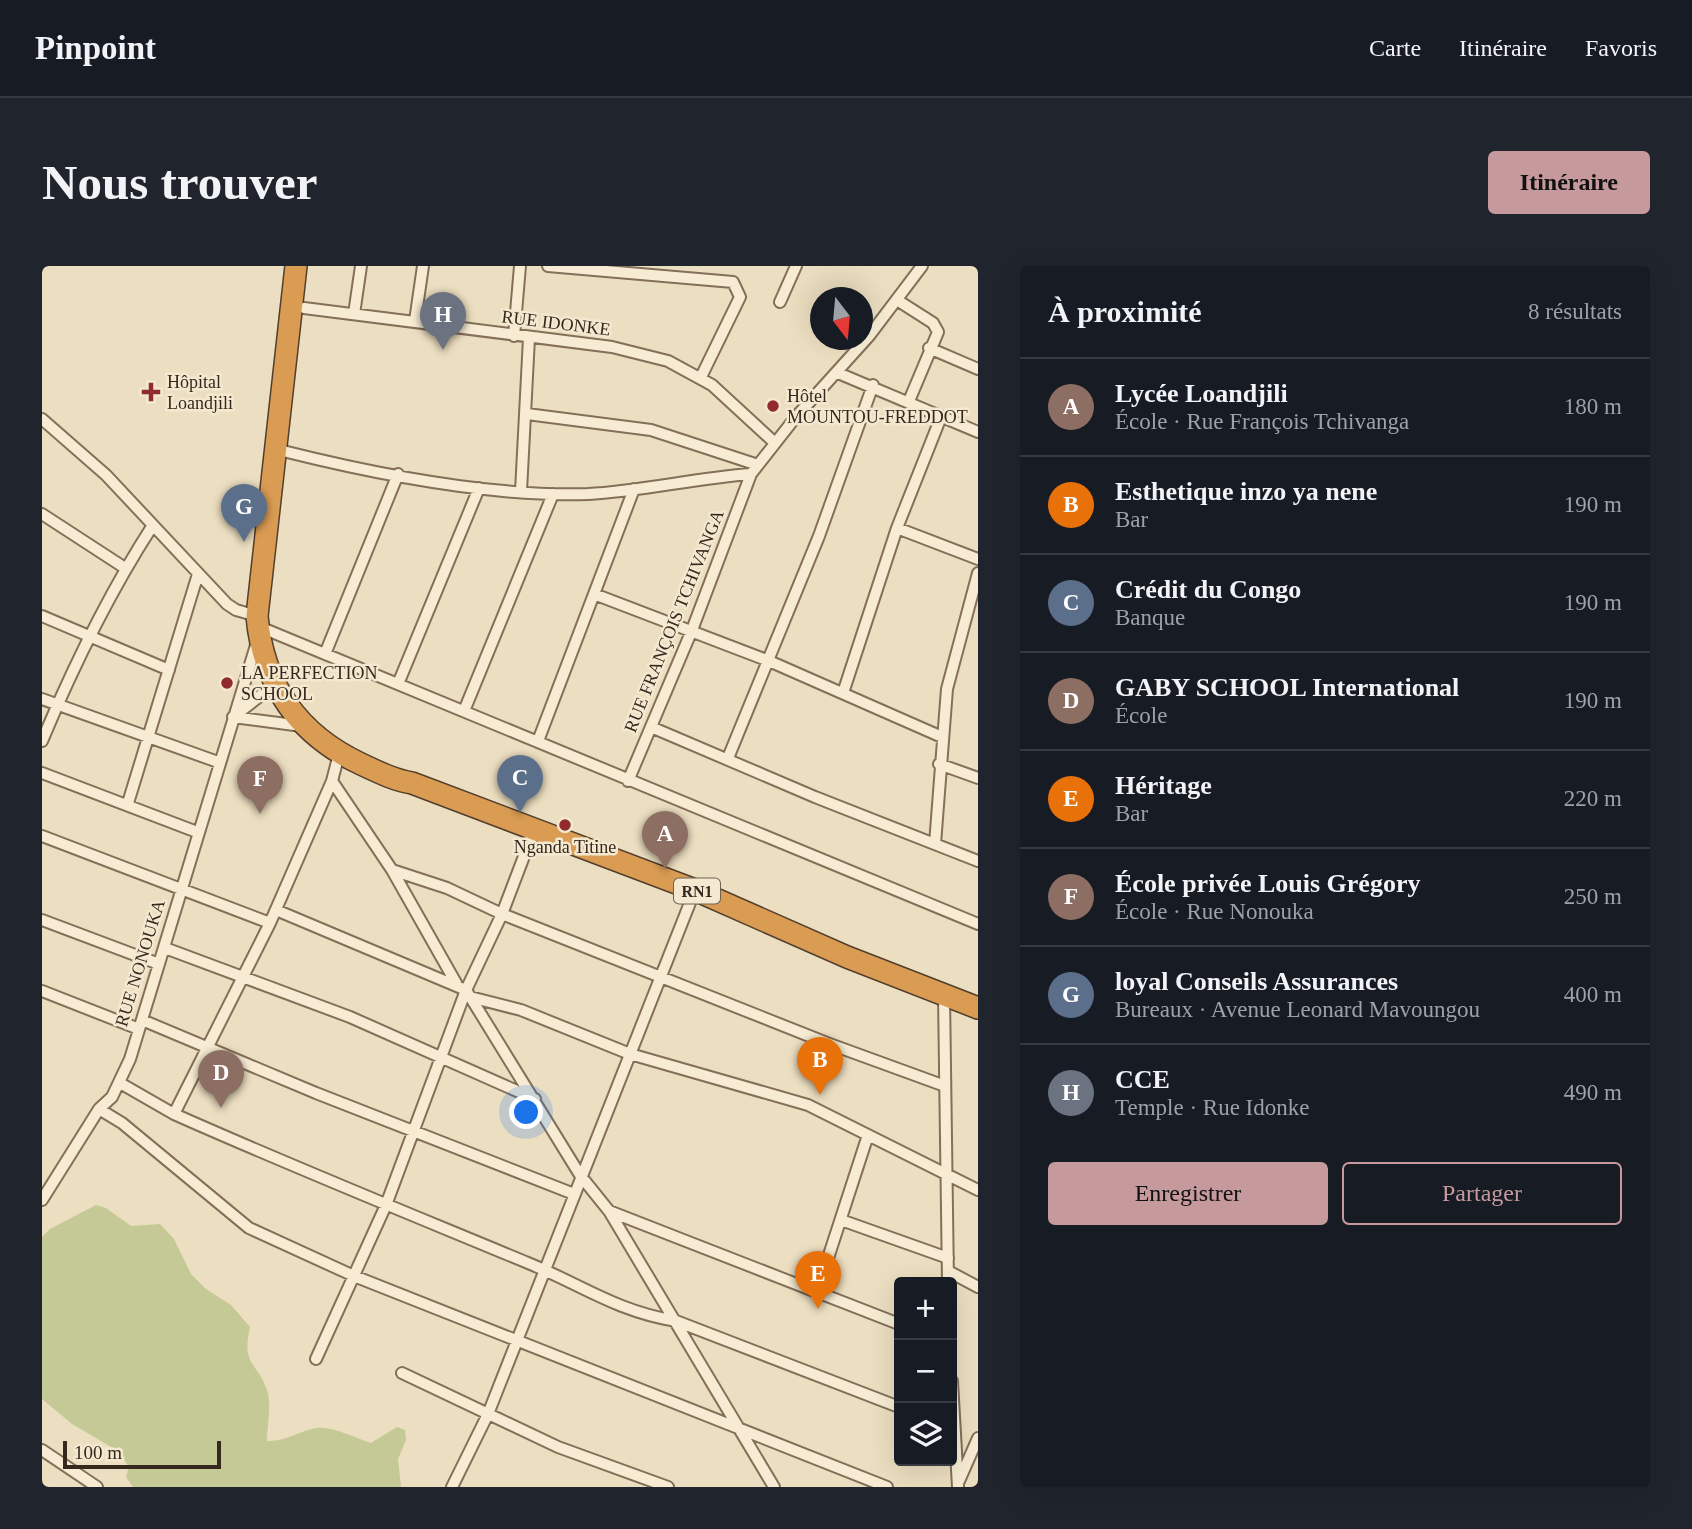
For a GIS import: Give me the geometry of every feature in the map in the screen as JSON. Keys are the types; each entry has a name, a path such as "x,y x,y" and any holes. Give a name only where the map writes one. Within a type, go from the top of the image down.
{"highway":[{"name":"RN1","path":"296,266 261,628 274,685 302,726 339,754 398,781 412,783 695,890 847,957 978,1008"},
{"name":"RN1","path":"310,266 283,451 267,608 261,628 278,677 305,716 331,741 412,783"}],"street":[{"path":"354,314 361,266"},
{"path":"415,321 423,266"},
{"path":"514,336 520,266"},
{"path":"548,266 733,282 740,297 701,377"},
{"path":"780,302 796,266"},
{"name":"RUE FRANÇOIS TCHIVANGA","path":"628,781 692,630 754,469 838,373 922,266"},
{"path":"897,300 937,327 938,332 909,401"},
{"name":"RUE IDONKE","path":"304,309 612,347 668,360 701,377 775,443"},
{"path":"521,491 529,338"},
{"path":"929,348 978,369"},
{"path":"838,373 873,385 978,432"},
{"path":"728,758 819,536 873,385"},
{"path":"527,414 651,430 754,469"},
{"path":"843,693 897,528 941,417"},
{"path":"43,422 106,475 198,574 236,610 261,628 978,925"},
{"path":"283,451 335,464 479,488 554,494 634,489 754,469"},
{"path":"325,654 398,474"},
{"path":"397,684 479,488"},
{"path":"538,741 634,489"},
{"path":"464,710 554,494"},
{"path":"42,514 125,568"},
{"path":"42,741 90,636 125,568 153,525"},
{"path":"897,528 978,559"},
{"path":"935,844 939,764 947,689 969,597 978,573"},
{"path":"128,803 198,574"},
{"path":"594,594 769,661 942,737"},
{"path":"42,616 169,670"},
{"name":"RUE NONOUKA","path":"42,1200 99,1109 120,1083 165,948 218,762 261,628"},
{"path":"233,717 274,685"},
{"path":"42,699 218,762"},
{"path":"233,717 302,726"},
{"path":"651,727 815,797 978,861"},
{"path":"174,1114 210,1048 270,923 332,781 339,754"},
{"path":"939,764 978,779"},
{"path":"42,773 128,803 197,832"},
{"path":"332,781 392,870 580,1175 609,1211 774,1487"},
{"path":"316,1359 386,1205 464,990 502,914 534,830"},
{"path":"42,836 270,923"},
{"path":"392,870 447,888 502,914 915,1078 945,1086"},
{"path":"452,1487 488,1414 580,1175 695,890"},
{"path":"276,909 464,990 630,1054 808,1105 978,1190"},
{"path":"42,920 159,964"},
{"path":"165,948 245,976 441,1056 536,1100"},
{"path":"42,991 210,1048 574,1194"},
{"path":"944,995 948,1277"},
{"path":"120,1083 174,1114 544,1269 610,1304 642,1315 676,1321 894,1405"},
{"path":"99,1109 122,1123 249,1228 354,1276 887,1487"},
{"path":"817,1292 868,1135"},
{"path":"609,1211 894,1322"},
{"path":"841,1220 948,1258"},
{"path":"957,1280 978,1287"},
{"path":"402,1373 558,1447 667,1487"},
{"path":"958,1486 978,1438"},
{"path":"42,1450 97,1487"},
{"path":"956,1466 958,1486"}],"green space":[{"path":"96,1205 106,1208 131,1226 160,1224 174,1239 191,1274 206,1289 231,1305 250,1327 247,1349 268,1396 267,1441 323,1428 371,1443 397,1427 405,1430 406,1440 398,1459 401,1487 133,1487 126,1477 129,1467 118,1451 72,1424 42,1399 42,1237 50,1229"}],"place":[{"name":"CCE","path":"443,350"},
{"name":"Hôpital Loandjili","path":"151,392"},
{"name":"Hôtel MOUNTOU-FREDDOT","path":"773,406"},
{"name":"loyal Conseils Assurances","path":"244,542"},
{"name":"LA PERFECTION SCHOOL","path":"227,683"},
{"name":"Crédit du Congo","path":"520,813"},
{"name":"École privée Louis Grégory","path":"260,814"},
{"name":"Nganda Titine","path":"565,825"},
{"name":"Lycée Loandjili","path":"665,869"},
{"name":"Esthetique inzo ya nene","path":"820,1095"},
{"name":"GABY SCHOOL International","path":"221,1108"},
{"name":"Héritage","path":"818,1309"}]}
